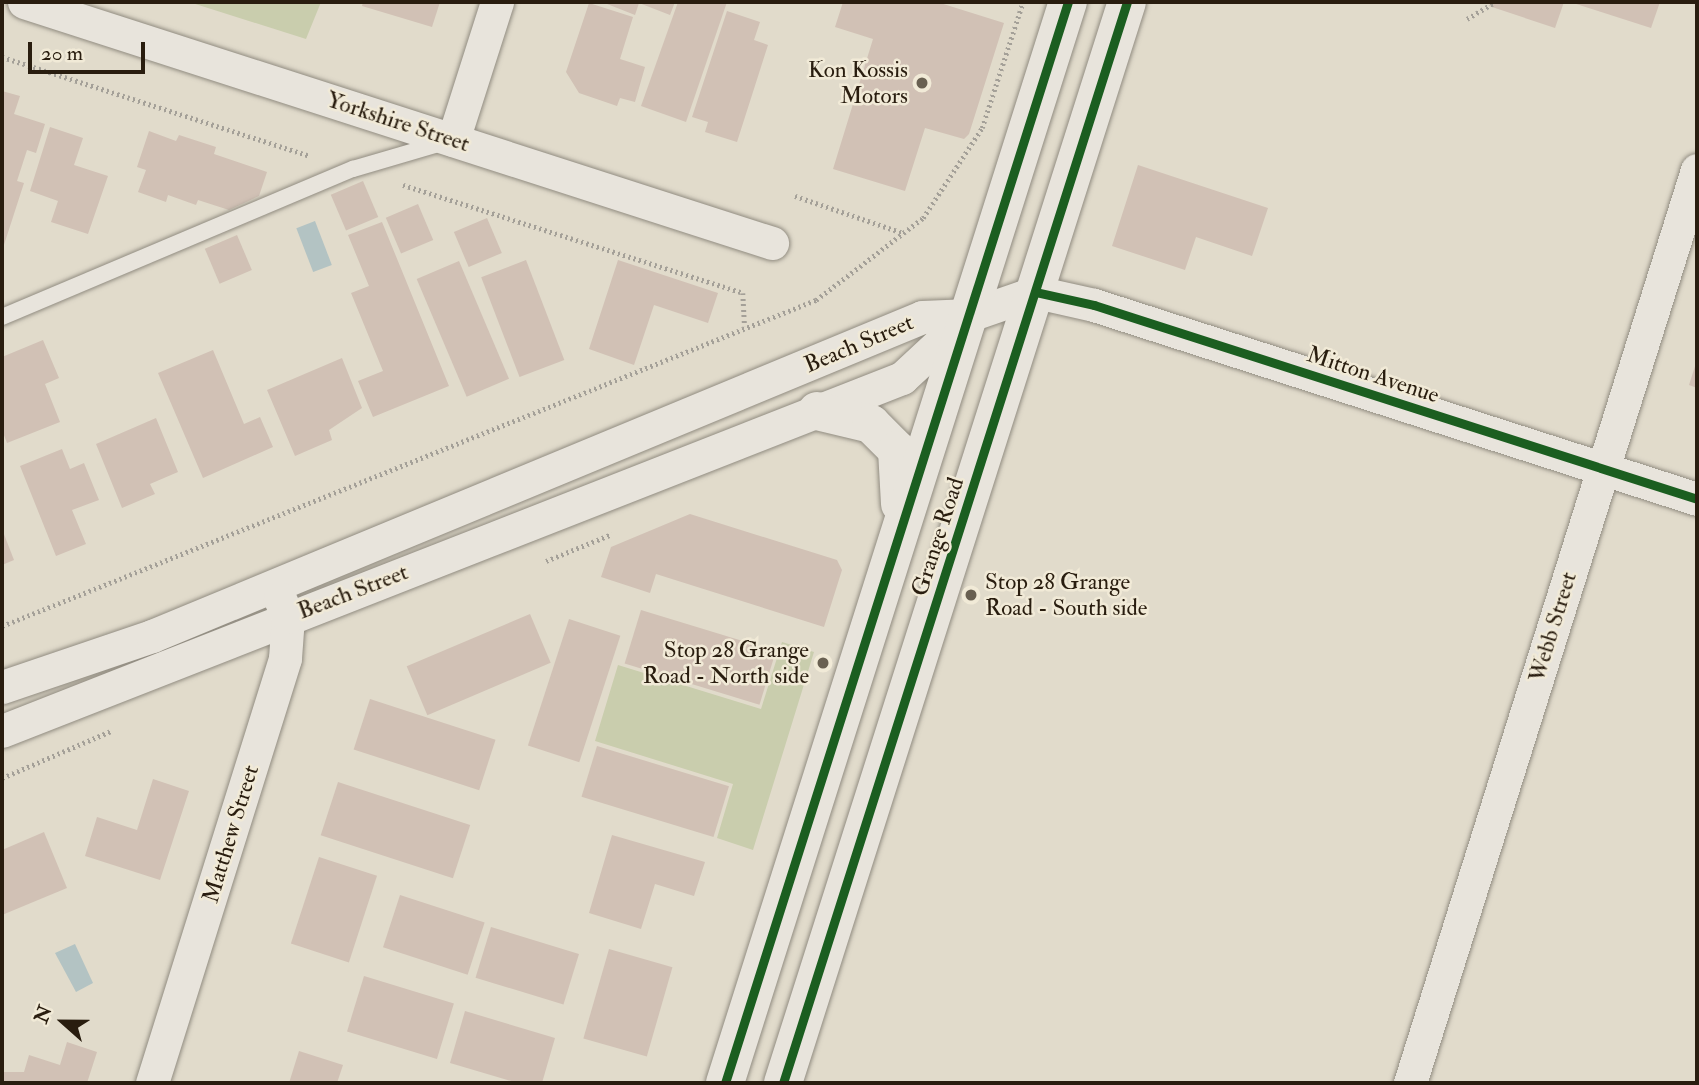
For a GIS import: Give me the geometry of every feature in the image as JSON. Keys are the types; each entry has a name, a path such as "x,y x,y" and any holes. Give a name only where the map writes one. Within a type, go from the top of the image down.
{"main road":[{"name":"Grange Road","path":"725,1083 1068,2"},
{"name":"Grange Road","path":"783,1083 1127,2"},
{"path":"817,411 871,424 897,450 902,527"}],"street":[{"name":"Yorkshire Street","path":"24,2 772,243"},
{"path":"453,140 497,2"},
{"name":"Webb Street","path":"1409,1083 1697,170"},
{"path":"970,315 1036,292"},
{"name":"Mitton Avenue","path":"1036,292 1107,309 1697,499"},
{"name":"Beach Street","path":"2,731 902,378 970,315"},
{"name":"Beach Street","path":"2,687 152,636 922,317 970,315"},
{"name":"Matthew Street","path":"152,1083 285,658 288,617 273,584"}],"lane":[{"path":"2,317 353,169 453,140"}],"path":[{"path":"2,626 816,300 923,218 982,128 1023,2"},
{"path":"1467,19 1495,2"},
{"path":"795,196 904,233"},
{"path":"531,566 620,531"},
{"path":"2,778 125,725"}],"green space":[{"path":"189,2 321,2 306,39"},
{"path":"782,642 814,652 753,850 717,838 733,784 595,741 618,665 761,709"}],"shaded area":[{"path":"315,221 332,265 313,272 296,228"},
{"path":"75,944 93,983 76,992 55,953"}],"building":[{"path":"363,2 440,2 432,27 362,6"},
{"path":"602,2 675,2 670,15 639,3 635,15"},
{"path":"678,2 727,2 686,122 641,106"},
{"name":"Kon Kossis Motors","path":"843,2 937,2 1004,23 969,134 964,139 925,128 905,191 833,169 873,39 835,27"},
{"path":"1491,2 1564,2 1555,28 1489,6"},
{"path":"1570,2 1660,2 1651,28"},
{"path":"589,3 633,17 620,59 645,67 635,102 620,98 617,106 579,93 566,72"},
{"path":"727,11 760,22 754,40 768,45 737,142 705,132 708,122 692,117"},
{"path":"2,91 20,96 14,114 45,124 36,153 27,150 17,181 24,183 2,251"},
{"path":"50,127 83,138 74,165 108,176 88,234 51,222 58,201 30,191"},
{"path":"149,131 176,141 179,135 216,147 214,154 267,172 259,196 229,210 198,200 196,205 168,195 166,202 138,192 146,170 137,167"},
{"path":"1138,165 1268,208 1252,256 1196,237 1185,270 1112,246"},
{"path":"363,181 378,217 346,231 331,195"},
{"path":"418,204 433,240 401,254 386,218"},
{"path":"487,218 502,253 469,267 454,232"},
{"path":"382,222 449,386 373,417 358,381 383,371 351,293 369,286 348,235"},
{"path":"237,235 252,270 220,284 205,249"},
{"path":"526,260 564,360 520,377 481,277"},
{"path":"618,260 718,293 708,323 654,305 634,365 589,349"},
{"path":"459,261 509,379 467,397 417,279"},
{"path":"43,340 59,378 45,384 60,422 7,443 2,430 2,357"},
{"path":"213,350 244,424 260,417 273,447 203,478 158,373"},
{"path":"342,358 362,408 329,430 332,440 295,456 267,390"},
{"path":"1697,360 1697,388 1689,385"},
{"path":"156,418 178,472 150,484 155,494 122,508 96,444"},
{"path":"62,449 70,469 84,463 99,500 72,510 86,544 56,556 20,466"},
{"path":"690,514 837,560 842,570 824,627 656,574 650,593 601,577 611,547"},
{"path":"2,529 14,560 2,565"},
{"path":"641,610 776,651 759,705 625,664"},
{"path":"530,614 551,663 427,715 407,666"},
{"path":"569,619 620,636 579,762 528,745"},
{"path":"370,699 496,740 479,790 354,749"},
{"path":"597,746 729,786 713,837 582,797"},
{"path":"153,779 189,791 160,880 85,856 97,817 137,830"},
{"path":"338,782 470,825 453,878 321,835"},
{"path":"44,832 67,888 2,915 2,850"},
{"path":"612,835 705,862 694,896 655,884 641,929 589,913"},
{"path":"319,857 377,876 349,962 291,944"},
{"path":"400,895 485,923 468,975 383,947"},
{"path":"491,927 579,954 563,1005 476,978"},
{"path":"609,949 672,967 647,1057 583,1038"},
{"path":"364,976 454,1003 437,1059 347,1031"},
{"path":"465,1011 555,1038 542,1083 518,1083 450,1063"},
{"path":"67,1042 97,1052 87,1083 2,1083 2,1072 24,1072 29,1055 60,1065"},
{"path":"299,1051 343,1065 337,1083 289,1083"}],"cycle path":[{"path":"725,1083 1068,2"},
{"path":"783,1083 1127,2"},
{"path":"1036,292 1094,305 1697,499"}],"place":[{"name":"Kon Kossis Motors","path":"922,83"},
{"name":"Stop 28 Grange Road - South side","path":"971,595"},
{"name":"Stop 28 Grange Road - North side","path":"823,663"}]}
